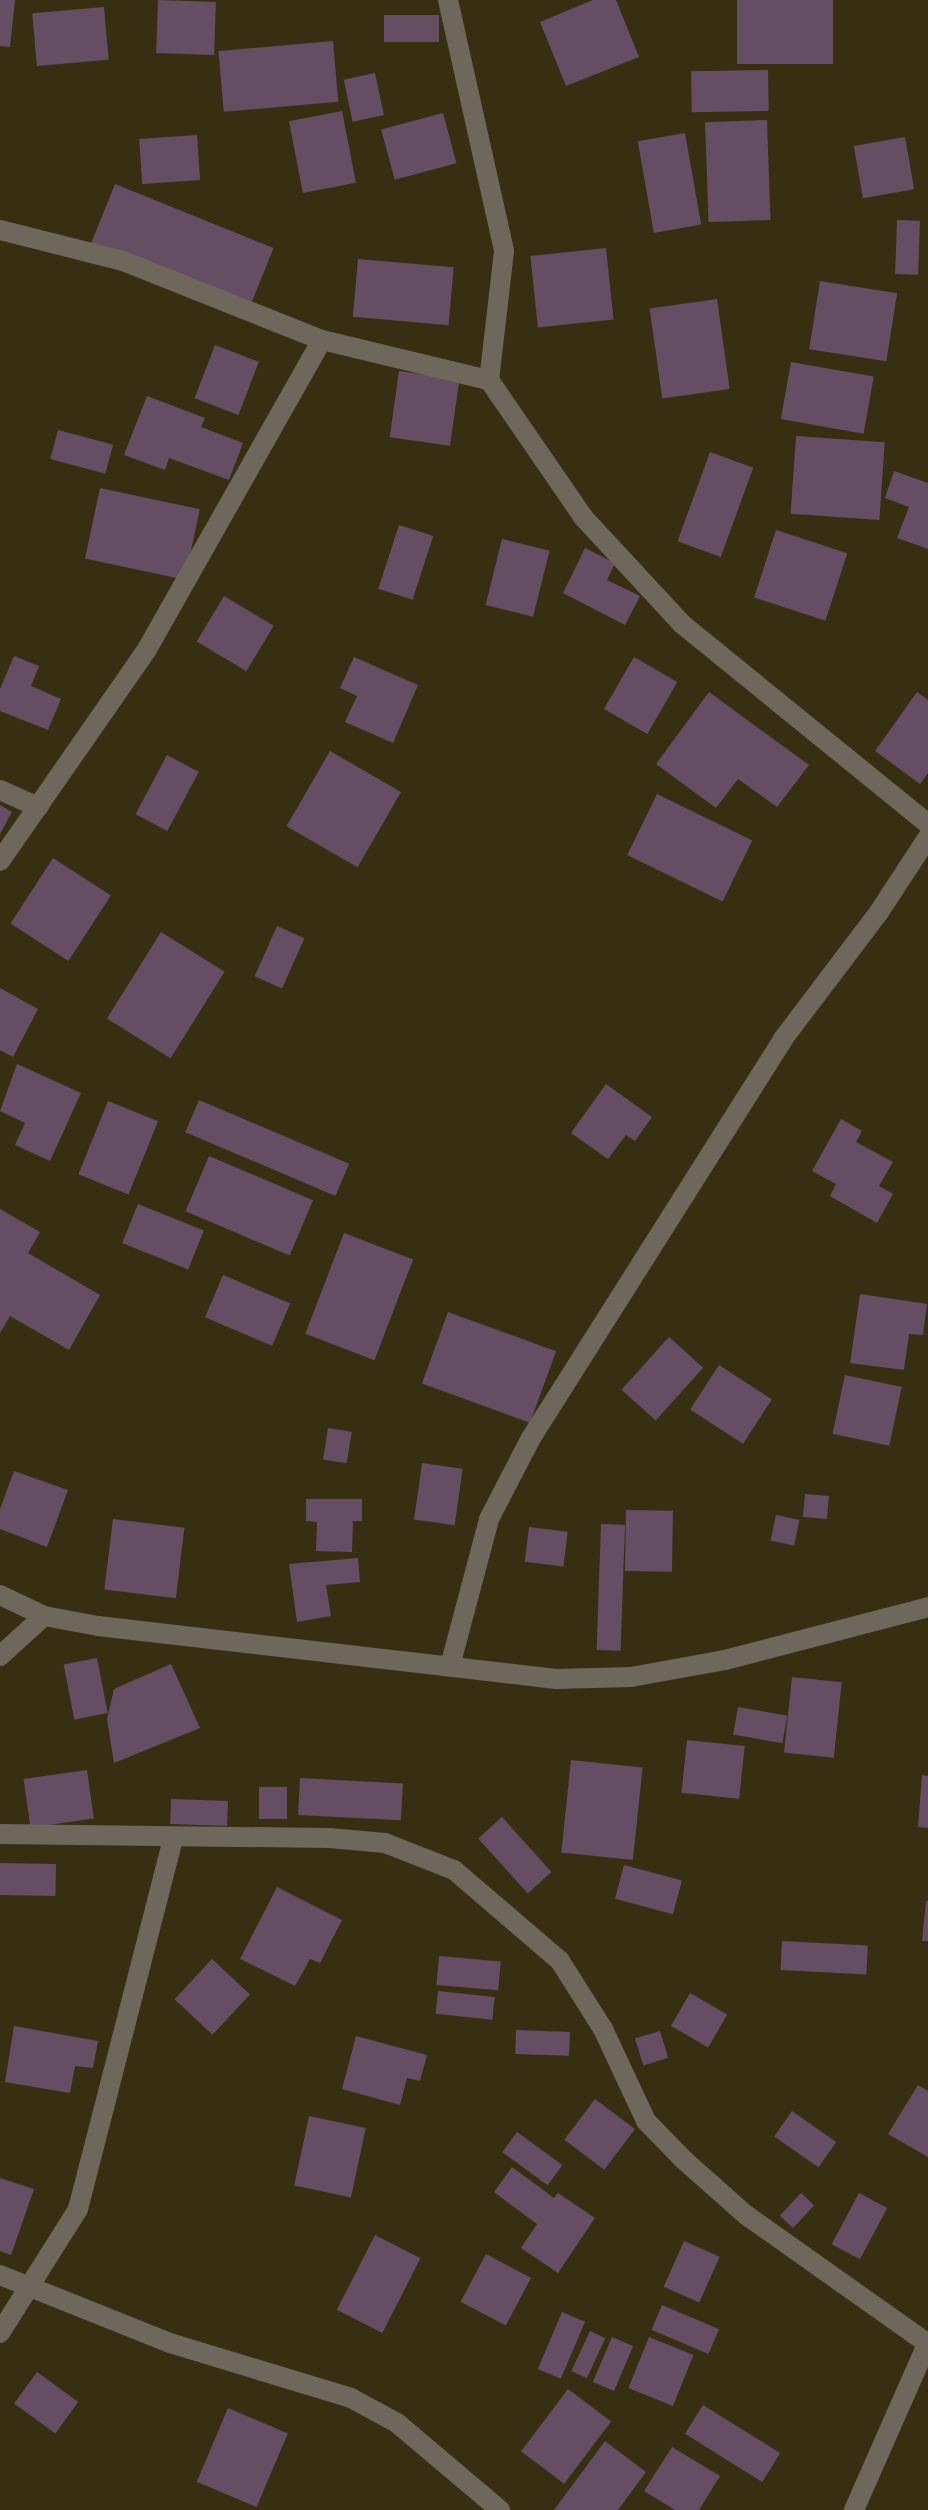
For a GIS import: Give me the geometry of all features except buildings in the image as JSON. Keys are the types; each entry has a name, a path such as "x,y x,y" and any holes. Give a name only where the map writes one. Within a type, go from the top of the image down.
{"street":[{"path":"448,0 504,251 489,380 583,517 682,624 928,824"},
{"path":"0,230 123,261 322,340 489,380"},
{"path":"0,861 146,651 322,340"},
{"path":"0,790 38,807"},
{"path":"450,1666 489,1519 531,1438 783,1039 879,912 928,837"},
{"path":"0,1595 44,1616 556,1679 631,1677 725,1660 928,1607"},
{"path":"0,1656 44,1616"},
{"path":"0,1834 385,1843 454,1870 560,1961 603,2029 646,2121 684,2160 746,2215 928,2343 854,2510"},
{"path":"0,2333 33,2287 78,2209 173,1838"},
{"path":"0,2275 170,2343 351,2398 397,2423 500,2510"}]}
